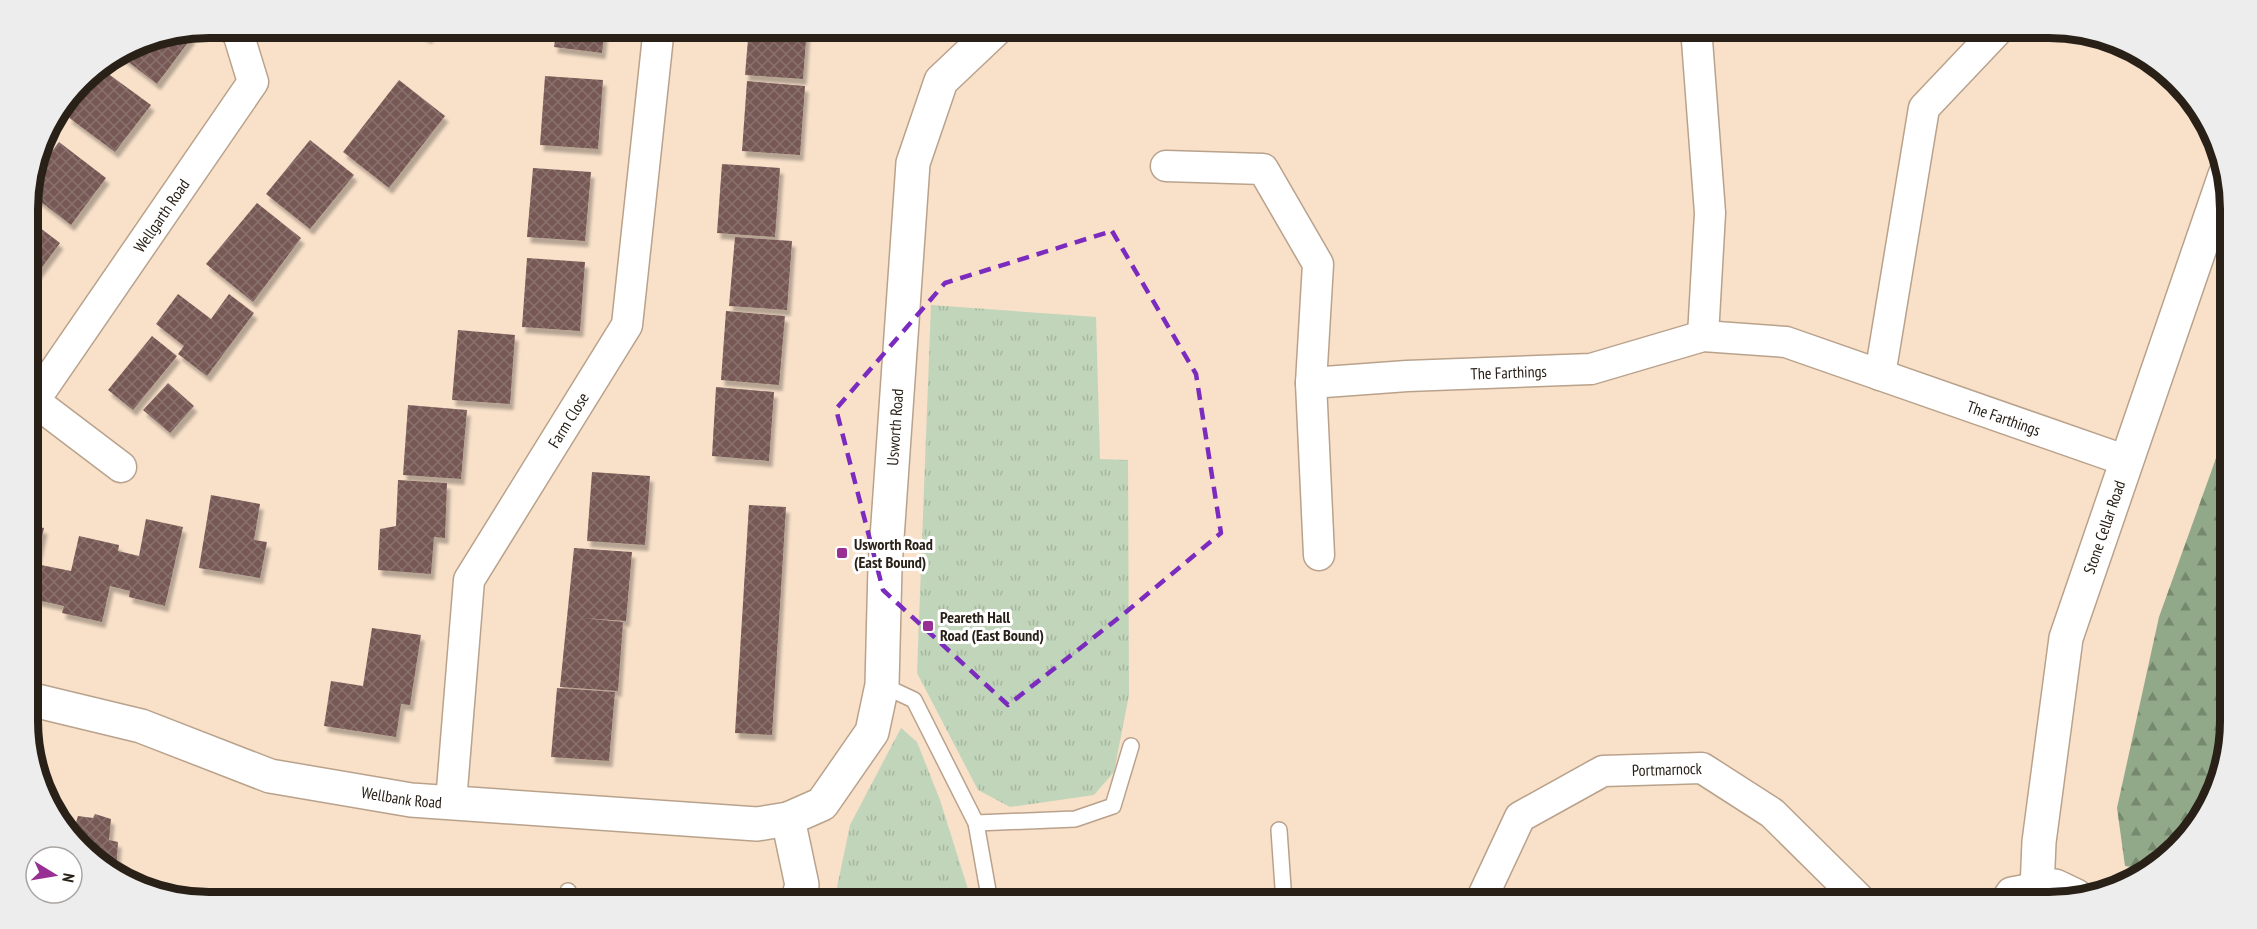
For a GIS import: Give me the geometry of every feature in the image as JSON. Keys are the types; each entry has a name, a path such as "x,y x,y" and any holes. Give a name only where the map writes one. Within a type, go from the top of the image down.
{"street":[{"name":"Wellgarth Road","path":"38,391 254,82 239,37"},
{"name":"Farm Close","path":"451,802 469,580 627,325 658,37"},
{"name":"Usworth Road","path":"788,819 822,804 872,732 882,685 885,567 913,163 941,81 987,37"},
{"path":"1697,37 1710,213 1703,336"},
{"path":"1880,375 1924,108 1991,37"},
{"path":"1166,166 1263,169 1318,264 1311,383 1319,555"},
{"name":"Stone Cellar Road","path":"2037,889 2039,842 2066,638 2218,191"},
{"name":"The Farthings","path":"1311,383 1407,376 1591,369 1703,336 1786,342 2127,461"},
{"name":"Wellgarth Road","path":"38,406 121,467"},
{"name":"Wellbank Road","path":"38,701 141,726 270,776 411,800 757,824 788,819"},
{"name":"Portmarnock","path":"1486,891 1520,817 1603,771 1701,768 1772,813 1851,891"},
{"path":"788,819 802,885 800,892"},
{"path":"2027,891 2055,886 2064,890"}],"lane":[{"path":"882,685 914,700 976,823 988,892"},
{"path":"976,823 1075,819 1113,806 1131,746"},
{"path":"1279,830 1283,891"}],"highlighted area":[{"path":"1112,231 1196,374 1221,533 1008,705 883,590 836,409 945,283"}],"green space":[{"path":"931,305 1096,317 1100,459 1128,460 1129,695 1114,772 1094,795 1010,807 978,790 917,673"},
{"path":"2220,447 2220,721 2216,754 2210,776 2197,806 2184,825 2153,856 2136,868 2125,866 2117,808 2159,617"},
{"path":"901,728 917,742 940,800 969,892 836,892 850,825"}],"building":[{"path":"556,37 604,37 602,53 554,47"},
{"path":"748,37 806,37 803,79 745,75"},
{"path":"191,39 157,84 125,59 153,47"},
{"path":"106,72 151,105 115,152 68,117 93,83"},
{"path":"545,76 603,80 598,149 540,145"},
{"path":"399,80 445,116 389,188 343,152"},
{"path":"747,81 805,86 800,155 742,151"},
{"path":"310,140 354,175 310,229 266,194"},
{"path":"59,142 106,178 71,225 38,200 45,161"},
{"path":"722,164 780,168 775,237 717,233"},
{"path":"533,168 591,172 585,241 527,237"},
{"path":"257,203 301,238 253,302 206,264"},
{"path":"38,226 60,243 38,273"},
{"path":"735,237 792,241 787,310 729,306"},
{"path":"527,258 585,262 580,331 522,327"},
{"path":"178,294 211,319 229,294 254,313 207,376 178,354 184,346 156,324"},
{"path":"726,311 785,316 779,385 721,380"},
{"path":"458,330 515,335 510,404 452,400"},
{"path":"152,336 177,356 133,410 108,390"},
{"path":"168,383 194,406 170,433 143,410"},
{"path":"716,387 774,392 769,461 712,456"},
{"path":"408,405 467,410 461,479 403,475"},
{"path":"592,472 650,476 645,545 587,541"},
{"path":"398,480 447,483 445,538 434,537 431,574 378,570 380,529 396,526"},
{"path":"211,495 260,504 254,540 267,542 260,578 199,568"},
{"path":"749,505 786,507 772,735 735,733"},
{"path":"146,519 183,527 165,606 129,597 130,591 110,586 102,622 62,613 64,606 38,600 38,564 71,571 79,536 119,545 118,551 139,556"},
{"path":"38,527 44,528 38,555"},
{"path":"574,548 632,552 626,621 583,618 623,622 618,691 560,687"},
{"path":"372,628 421,635 410,705 401,704 396,737 324,726 331,681 363,686"},
{"path":"557,688 615,692 609,761 551,757"},
{"path":"95,814 111,819 109,840 118,842 116,865 96,849 74,826 78,816 93,818"}],"place":[{"name":"Usworth Road (East Bound)","path":"842,553"},
{"name":"Peareth Hall Road (East Bound)","path":"928,626"}]}
